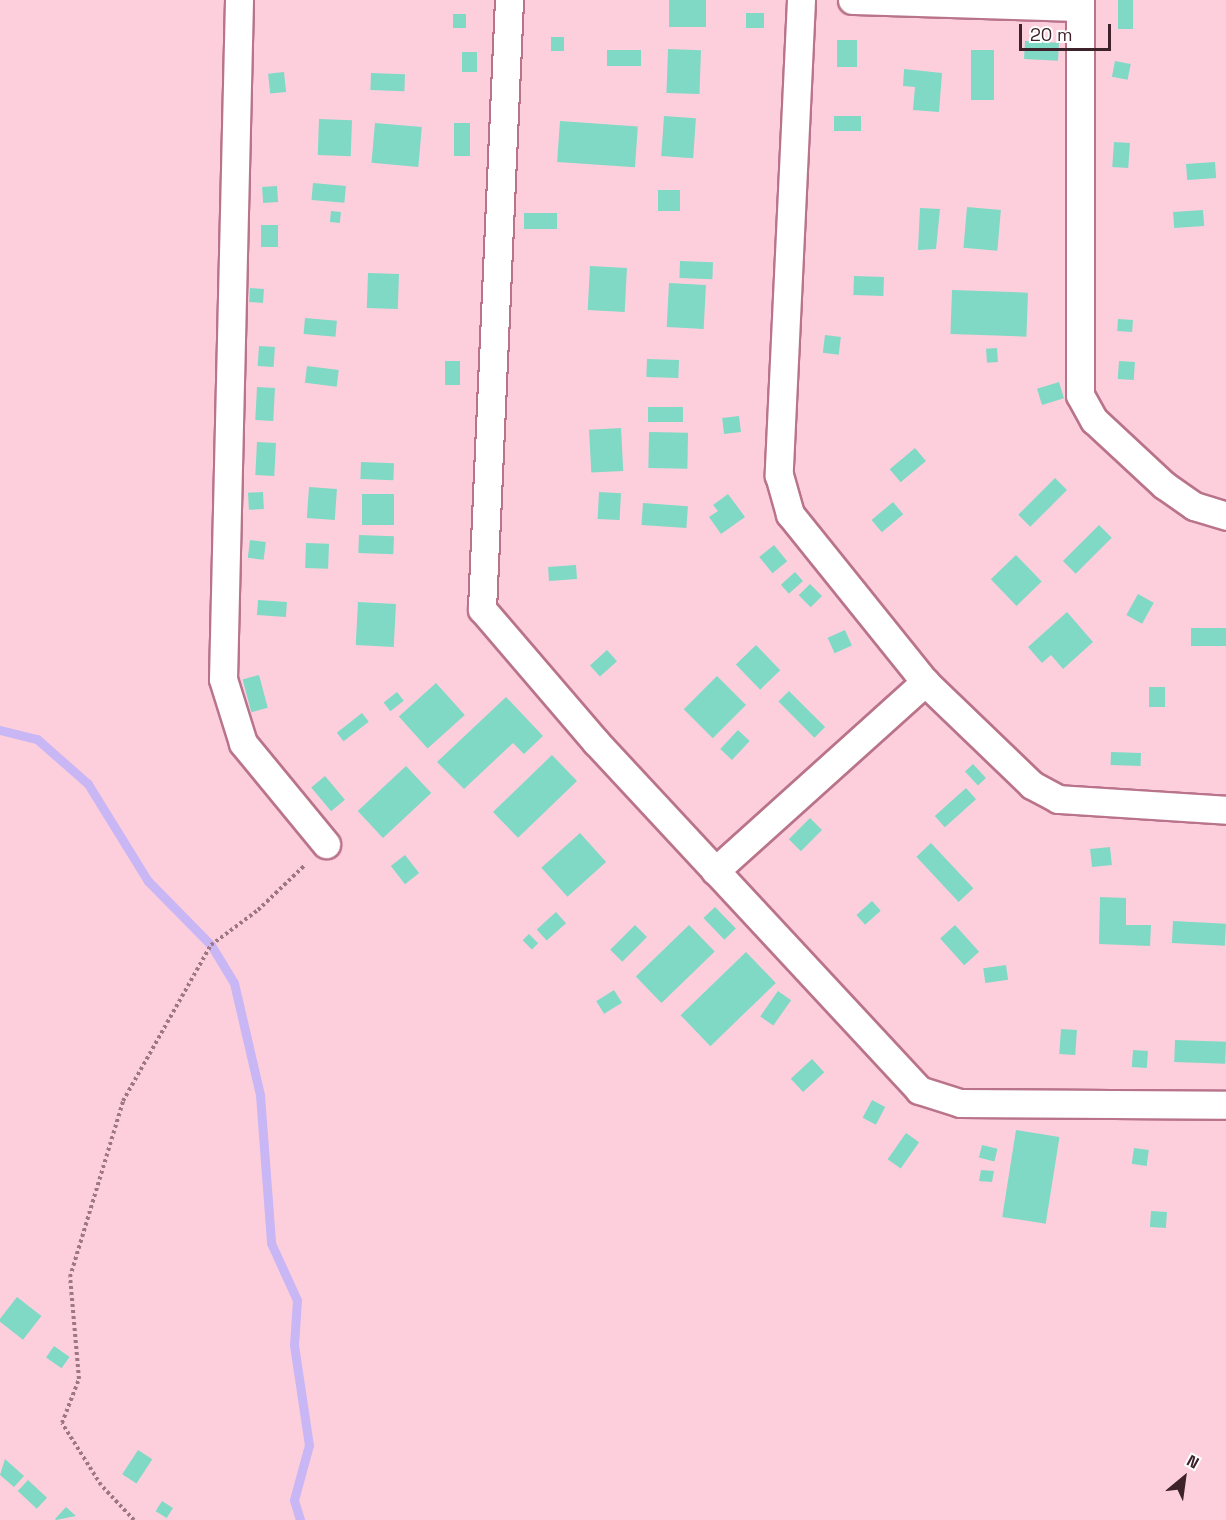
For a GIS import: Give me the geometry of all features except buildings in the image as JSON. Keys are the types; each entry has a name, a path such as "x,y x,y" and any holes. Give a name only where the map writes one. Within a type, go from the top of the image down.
{"street":[{"path":"239,0 223,679 243,743 326,844"},
{"path":"509,0 482,609 715,871 919,1090 960,1103 1226,1105"},
{"path":"801,0 781,489 790,514 925,682 1032,785 1058,799 1226,810"},
{"path":"852,0 1080,3 1080,395 1094,420 1164,485 1194,506 1226,516"},
{"path":"715,871 925,682"}],"path":[{"path":"134,1520 101,1485 62,1423 79,1379 70,1277 123,1101 211,945 258,910 326,844"}],"waterway":[{"path":"0,730 37,739 88,784 148,881 211,945 234,983 260,1095 271,1243 297,1300 294,1345 309,1445 294,1500 300,1520"}]}
